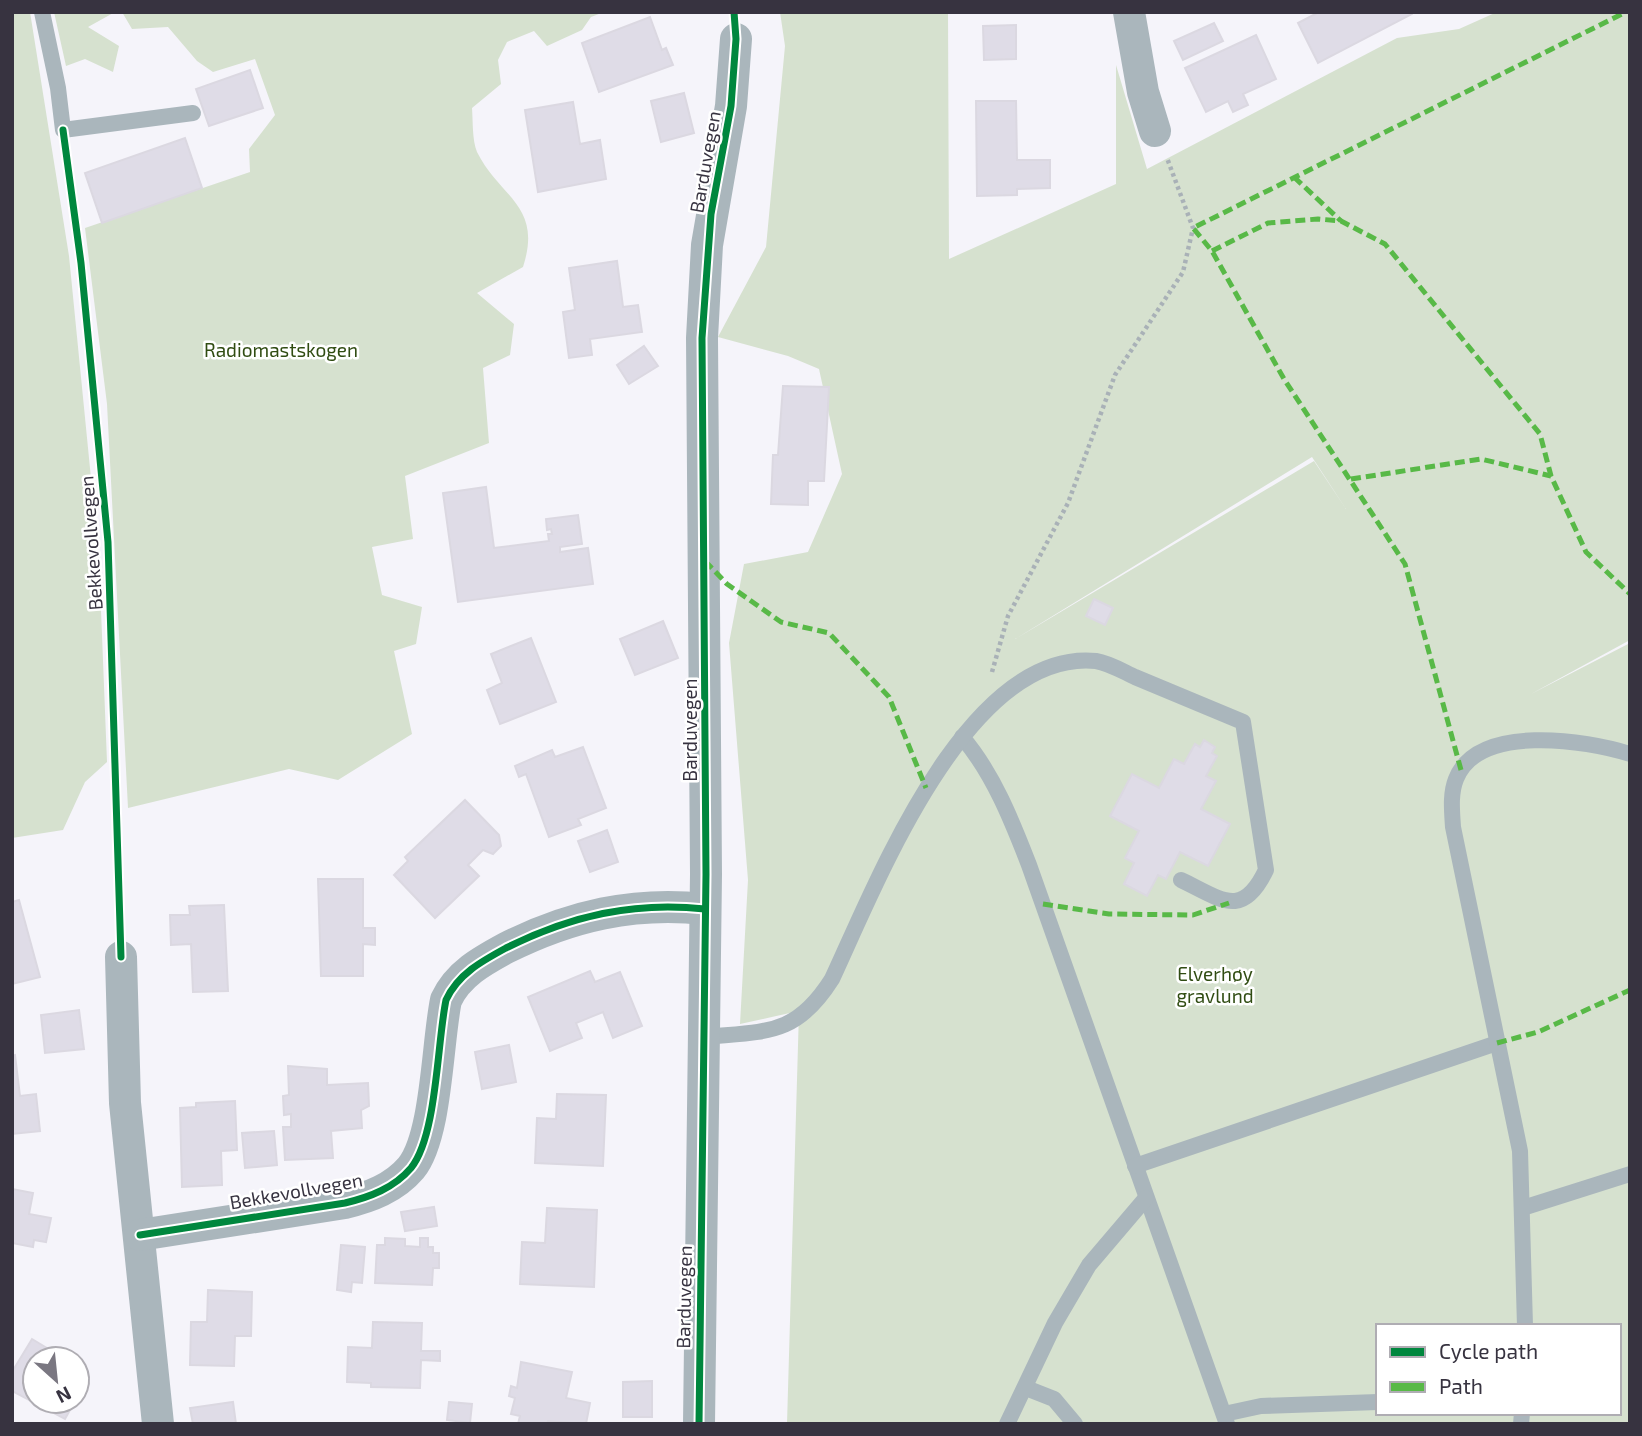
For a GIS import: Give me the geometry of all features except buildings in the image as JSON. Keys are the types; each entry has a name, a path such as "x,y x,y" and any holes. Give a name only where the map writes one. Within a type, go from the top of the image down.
{"street":[{"path":"1129,12 1143,92 1155,131"},
{"name":"Barduvegen","path":"699,1424 705,909 702,338 707,245 731,106 736,39"},
{"name":"Bekkevollvegen","path":"140,1235 345,1203 368,1197 390,1185 403,1176 418,1156 429,1122 446,1000 466,973 512,946 585,916 617,909 671,905 705,909"},
{"path":"121,957 125,1103 158,1424"}],"lane":[{"path":"42,12 58,88 63,130 193,113"},
{"path":"704,1037 794,1022 816,1005 832,979 926,788 962,737 986,710 1028,677 1064,664 1098,661 1243,722 1266,870 1256,890 1245,899 1229,903 1181,880"},
{"path":"962,737 972,748 1009,814 1225,1419 1261,1406 1376,1402"},
{"path":"1525,1324 1523,1208 1513,1109 1453,827 1452,794 1456,777 1468,761 1488,749 1536,740 1586,742 1630,754"},
{"path":"1135,1166 1497,1043"},
{"path":"1523,1208 1575,1194 1630,1174"},
{"path":"1007,1424 1055,1323 1089,1265 1146,1198"},
{"path":"1026,1388 1054,1399 1075,1424"}],"path":[{"path":"986,710 993,669 1008,616 1068,503 1115,374 1183,272 1193,228 1155,131"}],"green space":[{"path":"12,12 30,12 69,256 99,559 107,762 85,782 63,830 12,838"},
{"path":"54,12 115,12 88,27 119,46 113,72 85,59 66,66"},
{"name":"Radiomastskogen","path":"122,12 604,12 591,17 582,30 547,46 534,31 507,42 498,60 501,84 472,108 473,136 477,152 486,168 516,204 527,229 528,246 523,267 477,293 514,324 510,355 483,368 489,443 405,476 413,539 372,547 382,595 422,607 416,644 394,651 412,734 338,780 289,769 128,808 107,404 85,228 250,172 249,149 275,115 255,59 213,72 197,61 168,27 132,29"},
{"name":"Elverhøy gravlund","path":"780,12 948,12 949,259 1116,184 1116,65 1147,169 1397,38 1459,29 1497,12 1630,12 1630,640 1531,694 1630,643 1630,1424 787,1424 799,1011 740,1024 748,880 729,643 744,564 808,552 842,474 819,369 788,356 718,337 766,247 785,46","holes":["1312,457 1346,509 1314,461 1015,639"]}],"marked path":[{"path":"1461,770 1405,564 1284,379 1212,251 1193,228 1626,12"},
{"path":"1294,177 1341,221"},
{"path":"1212,251 1268,223 1318,219 1341,221 1385,244 1540,434 1551,476 1586,552 1630,594"},
{"path":"1351,479 1481,459 1551,476"},
{"path":"705,561 727,584 781,622 829,633 889,697 926,788"},
{"path":"1043,904 1109,914 1193,915 1229,903"},
{"path":"1497,1043 1538,1032 1630,990"}],"cycle path":[{"path":"699,1424 706,874 702,338 711,214 731,106 736,39 734,12"},
{"path":"63,130 81,263 108,542 121,957"},
{"path":"140,1235 345,1203 372,1195 389,1186 411,1168 420,1153 431,1112 446,1000 464,976 506,948 578,919 653,907 705,909"}]}
